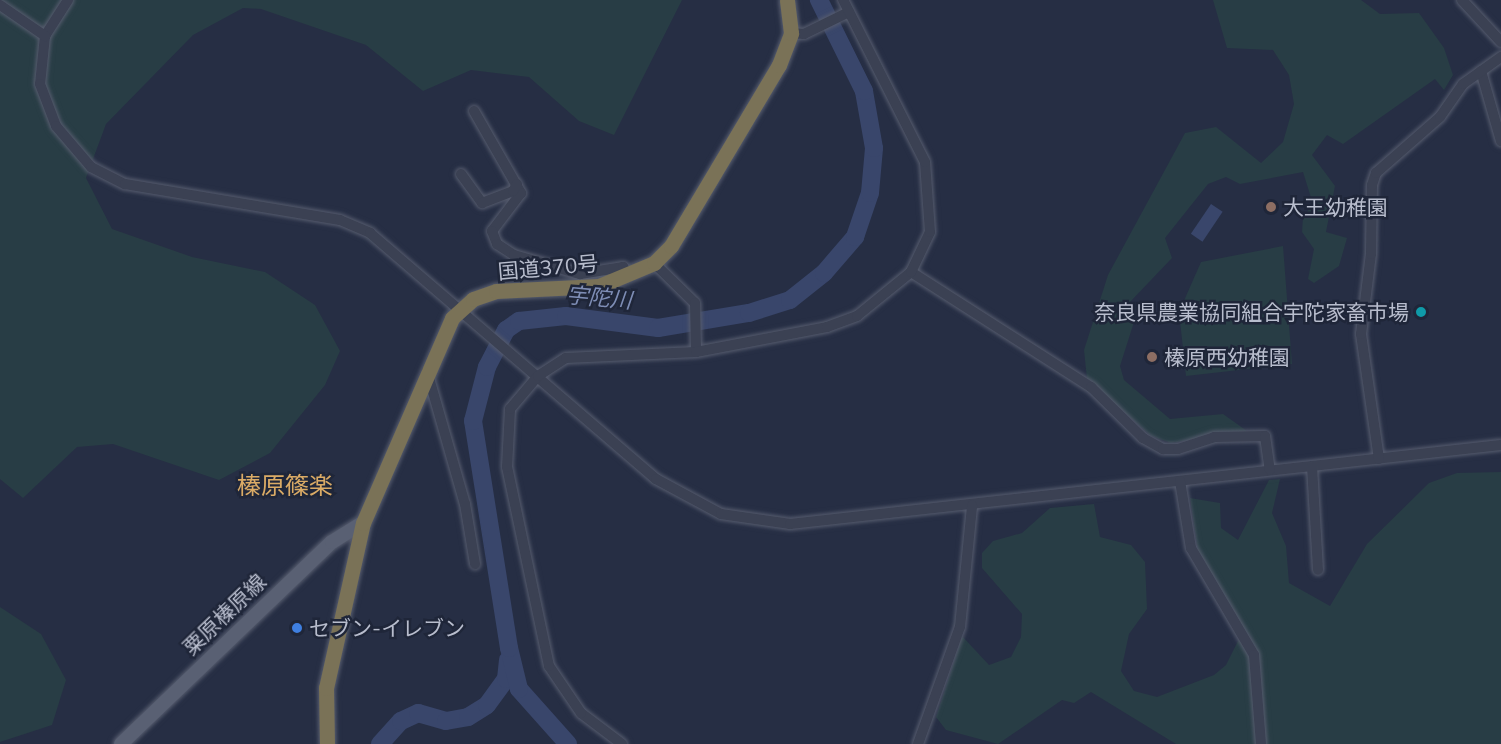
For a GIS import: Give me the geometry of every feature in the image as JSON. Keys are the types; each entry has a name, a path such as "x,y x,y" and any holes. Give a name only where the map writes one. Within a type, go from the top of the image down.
{"highway":[{"name":"国道370号","path":"460,308 496,291 599,286 629,276 654,263 671,246 779,65 791,33 787,0"},
{"path":"327,744 326,687 363,523 427,371 460,308"}],"main road":[{"name":"粟原榛原線","path":"121,744 332,542 363,523"}],"street":[{"path":"68,0 45,36 38,71 45,102 74,152 91,166 125,184 340,220 401,255 656,479 722,514 790,524 972,506 1501,445"},
{"path":"622,744 581,713 558,683 540,637 507,467 510,409 536,374 566,358 696,349 857,316 911,272 930,232 925,162 847,12 843,0"},
{"path":"1462,0 1501,42"},
{"path":"0,5 45,36"},
{"path":"791,33 807,33 847,12"},
{"path":"1379,459 1361,334 1371,254 1372,185 1376,173 1440,117 1462,84 1501,57"},
{"path":"1481,71 1501,141"},
{"path":"474,111 518,184 519,203 492,231 501,248 580,274 622,267 629,276"},
{"path":"461,174 482,203 518,184"},
{"path":"654,263 695,303 696,349"},
{"path":"911,272 1091,387 1143,438 1163,449 1178,449 1214,437 1265,436 1270,471"},
{"path":"427,371 465,504 475,564"},
{"path":"1312,466 1318,570"},
{"path":"1180,482 1191,548 1254,655 1261,744"},
{"path":"918,744 960,627 972,506"}],"shaded area":[{"path":"0,0 682,0 614,135 579,121 529,77 471,70 423,91 366,45 261,9 243,8 193,35 106,124 86,178 112,229 192,257 265,272 315,305 340,351 325,385 270,453 219,480 113,444 77,447 23,498 0,479"},
{"path":"1213,0 1361,0 1380,14 1419,13 1444,48 1453,75 1444,90 1435,79 1343,144 1327,135 1312,155 1335,186 1326,232 1347,238 1339,266 1314,283 1308,279 1314,249 1302,232 1303,217 1313,204 1303,172 1240,184 1226,177 1208,184 1165,238 1172,258 1130,302 1134,322 1120,366 1124,380 1170,419 1223,414 1247,431 1171,443 1151,436 1087,379 1084,350 1108,275 1185,133 1216,127 1261,163 1283,142 1294,104 1289,75 1273,50 1227,48"},
{"path":"1283,246 1292,364 1186,376 1179,312 1201,262"},
{"path":"1501,472 1501,744 1176,744 1091,692 1074,703 1062,700 998,744 946,730 936,717 962,636 989,665 1011,657 1021,637 1022,614 982,568 982,553 993,541 1022,533 1050,508 1094,504 1100,537 1131,545 1145,562 1147,609 1129,634 1121,671 1134,691 1157,697 1214,675 1226,665 1242,633 1201,573 1190,498 1220,503 1221,528 1238,540 1269,480 1280,479 1272,513 1286,546 1289,583 1330,606 1367,544 1429,483 1457,473"},
{"path":"0,607 41,634 66,680 52,725 0,742"}],"water":[{"path":"1211,204 1223,212 1202,242 1191,234"}],"waterway":[{"name":"宇陀川","path":"568,744 519,689 509,648 473,421 487,367 506,330 519,321 566,316 658,328 749,313 790,300 824,273 855,237 870,193 874,148 864,91 819,0"},
{"path":"380,744 401,721 418,713 446,721 468,717 487,705 506,679 508,660"}],"place":[{"name":"大王幼稚園","path":"1271,207"},
{"name":"奈良県農業協同組合宇陀家畜市場","path":"1421,312"},
{"name":"榛原西幼稚園","path":"1152,357"},
{"name":"セブン-イレブン","path":"297,628"}],"district":[{"name":"榛原篠楽","path":"285,486"}]}
